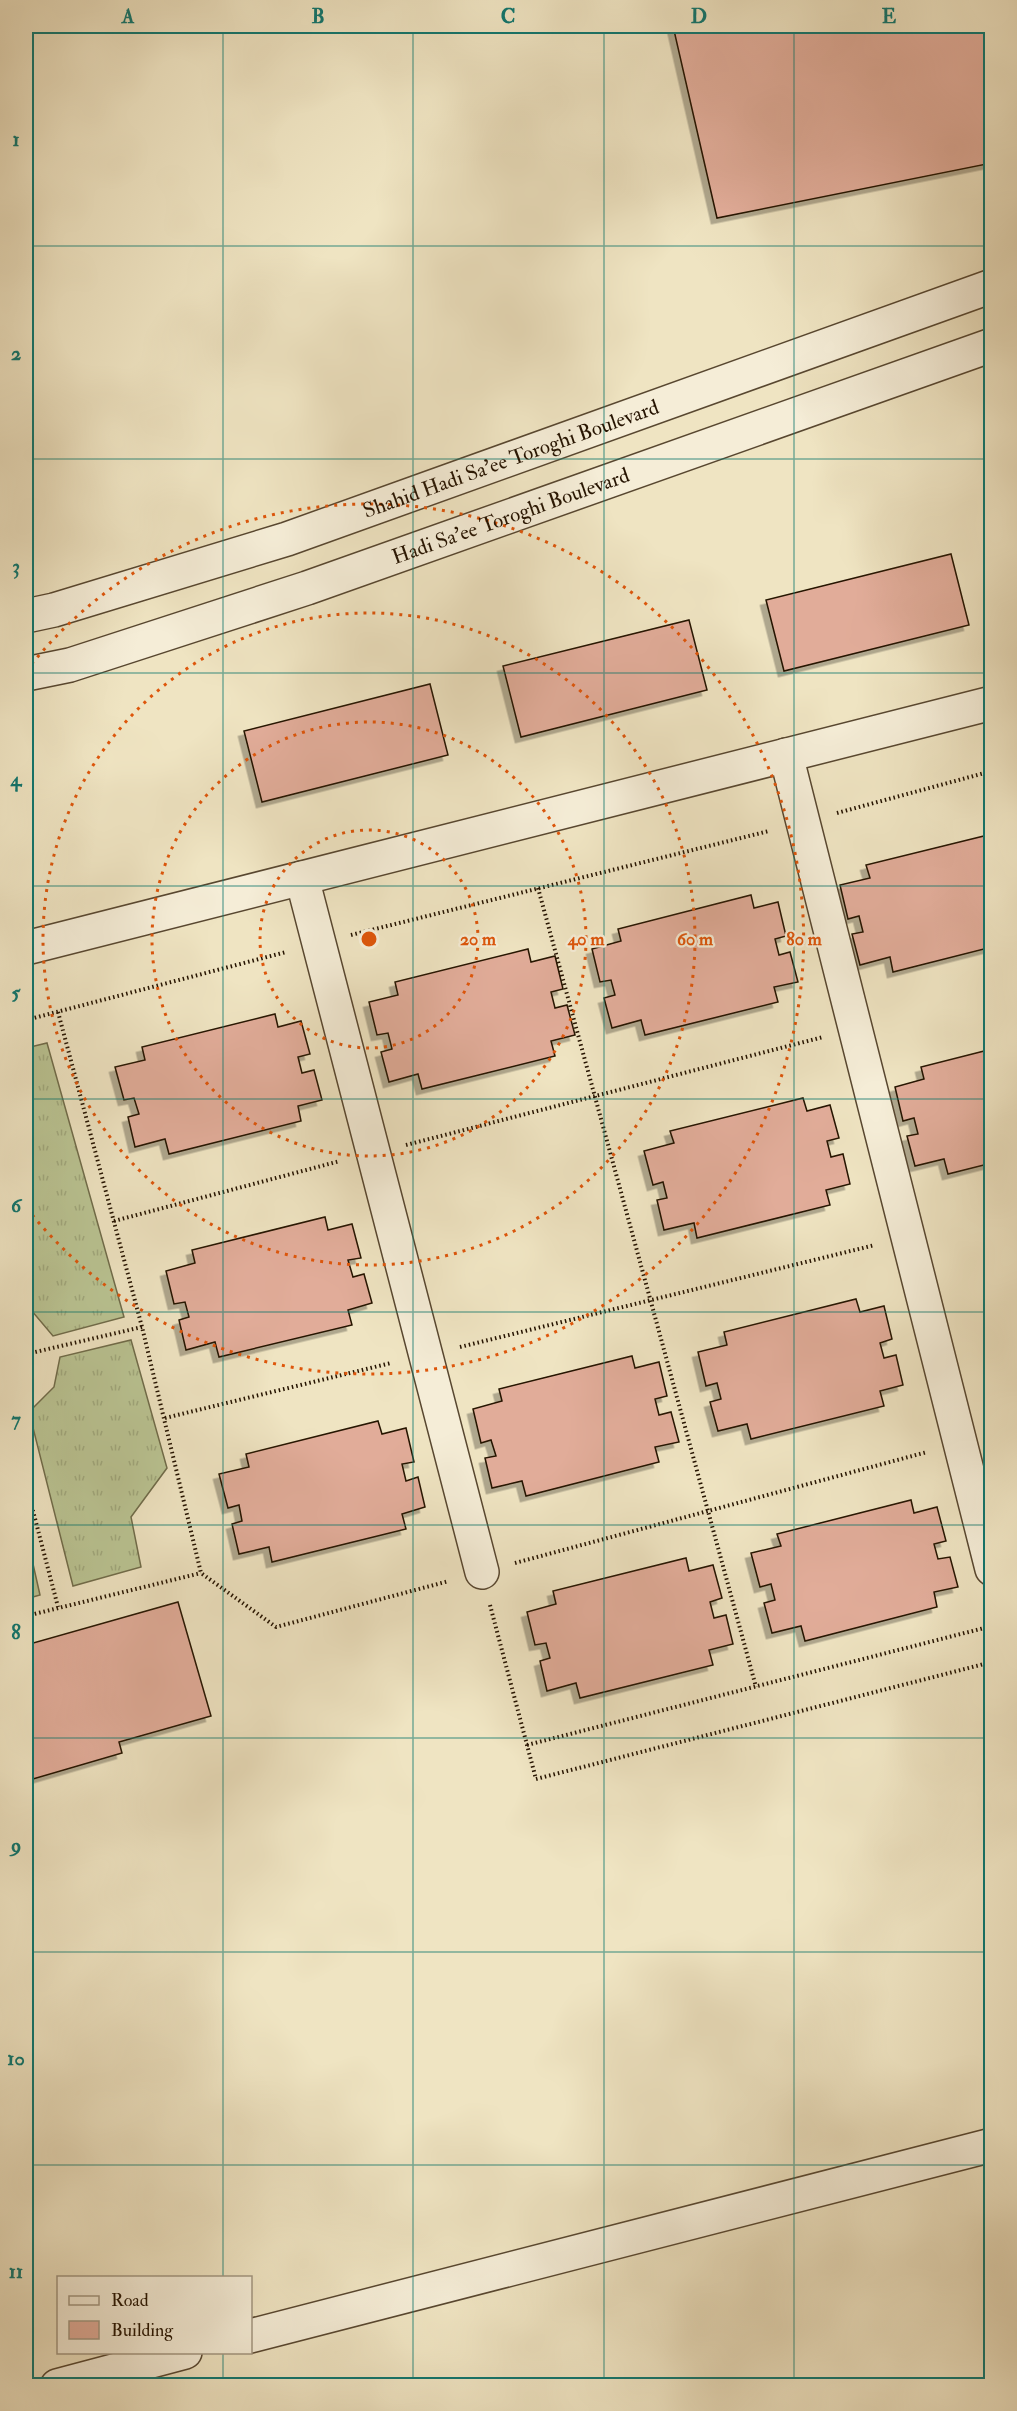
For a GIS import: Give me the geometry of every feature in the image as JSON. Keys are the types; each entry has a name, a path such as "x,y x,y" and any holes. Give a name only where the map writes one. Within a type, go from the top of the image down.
{"street":[{"name":"Shahid Hadi Sa'ee Toroghi Boulevard","path":"26,616 54,610 287,539 992,286"},
{"name":"Hadi Sa'ee Toroghi Boulevard","path":"26,674 70,665 307,588 992,345"},
{"path":"26,948 992,703"},
{"path":"786,756 992,1569"},
{"path":"302,878 482,1572"},
{"path":"252,2335 992,2145"},
{"path":"57,2385 177,2354"}],"path":[{"path":"26,1020 319,943 803,822 992,771"},
{"path":"538,888 756,1687"},
{"path":"58,1012 142,1327 201,1573 276,1627 960,1444"},
{"path":"114,1221 855,1028"},
{"path":"165,1418 908,1237"},
{"path":"31,1353 142,1327"},
{"path":"26,1341 31,1353 32,1368 26,1384"},
{"path":"26,1484 58,1607"},
{"path":"482,1572 536,1779 992,1662"},
{"path":"26,1616 201,1573"},
{"path":"527,1745 992,1626"}],"green space":[{"path":"47,1043 124,1317 53,1336 26,1304 26,1048"},
{"path":"131,1340 167,1468 131,1517 141,1567 73,1586 29,1412 54,1387 60,1357"},
{"path":"26,1533 40,1595 26,1599"}],"building":[{"path":"673,26 992,26 992,163 717,218"},
{"path":"951,554 969,625 784,671 766,600"},
{"path":"689,620 707,690 521,737 503,666"},
{"path":"430,684 448,755 262,802 244,731"},
{"path":"992,834 992,947 893,972 890,957 860,965 852,934 863,932 859,916 848,919 840,885 870,878 866,865"},
{"path":"751,895 754,908 778,902 786,936 775,939 779,955 790,952 798,982 774,987 778,1002 645,1035 641,1020 612,1028 604,998 615,995 611,980 600,982 592,949 621,941 618,929"},
{"path":"528,949 531,962 555,956 563,989 551,992 555,1008 567,1005 575,1035 551,1041 555,1056 422,1089 418,1074 389,1082 381,1052 392,1049 388,1033 377,1035 369,1002 398,995 395,982"},
{"path":"275,1014 278,1027 301,1021 310,1054 298,1057 302,1073 314,1070 322,1100 298,1106 301,1121 169,1154 165,1139 135,1147 128,1117 139,1114 134,1098 124,1100 115,1067 145,1060 142,1047"},
{"path":"992,1049 992,1163 948,1174 944,1159 915,1166 907,1136 918,1134 914,1118 903,1121 895,1087 924,1079 921,1067"},
{"path":"803,1098 807,1111 830,1105 839,1138 827,1141 831,1157 843,1154 850,1184 826,1190 830,1205 697,1238 694,1223 664,1230 657,1200 667,1198 663,1182 653,1185 644,1151 674,1143 670,1131"},
{"path":"325,1217 328,1230 352,1224 361,1258 348,1260 353,1277 364,1274 372,1303 348,1310 352,1325 219,1357 215,1342 186,1350 179,1320 189,1317 185,1302 174,1304 166,1271 195,1263 192,1250"},
{"path":"856,1299 860,1312 884,1306 892,1339 880,1343 884,1358 896,1355 903,1385 880,1391 884,1406 751,1439 747,1424 718,1431 710,1402 721,1399 717,1383 706,1386 698,1352 727,1345 724,1332"},
{"path":"632,1356 635,1368 659,1362 667,1396 655,1399 659,1415 671,1412 679,1442 655,1447 659,1462 526,1496 522,1481 492,1488 485,1458 496,1456 491,1440 481,1443 473,1409 502,1401 499,1389"},
{"path":"378,1421 382,1434 406,1428 414,1462 402,1464 406,1481 418,1477 425,1507 402,1514 406,1529 272,1562 269,1547 239,1554 232,1524 242,1521 239,1505 228,1508 219,1474 249,1467 246,1454"},
{"path":"911,1500 914,1513 937,1507 946,1541 934,1544 938,1559 950,1557 958,1587 934,1592 937,1607 805,1641 801,1626 772,1633 764,1603 775,1600 771,1584 760,1587 751,1553 781,1546 777,1534"},
{"path":"686,1558 689,1571 713,1565 722,1598 710,1602 714,1618 726,1615 733,1644 709,1650 713,1665 580,1698 576,1683 547,1691 540,1661 550,1658 546,1643 535,1645 527,1612 556,1604 553,1591"},
{"path":"178,1602 211,1716 119,1742 122,1753 26,1781 26,1645"}]}
